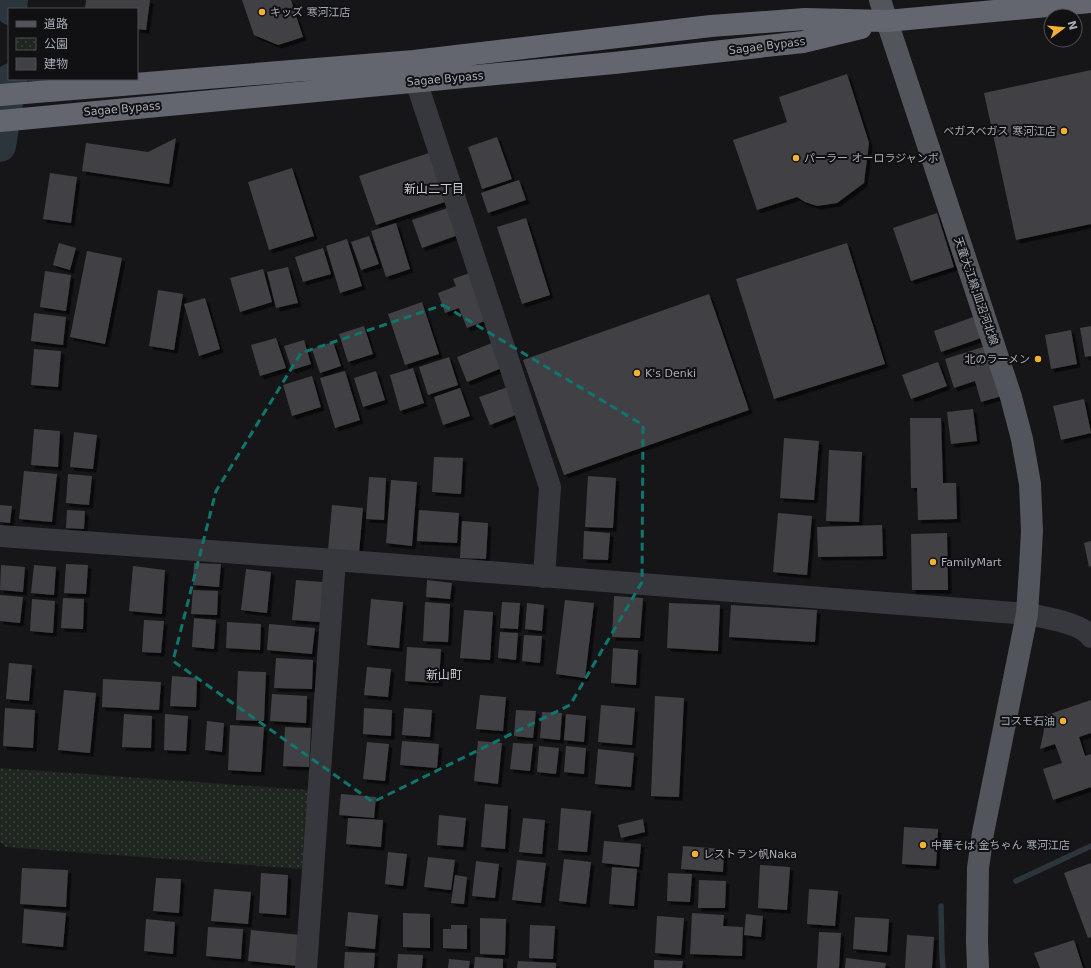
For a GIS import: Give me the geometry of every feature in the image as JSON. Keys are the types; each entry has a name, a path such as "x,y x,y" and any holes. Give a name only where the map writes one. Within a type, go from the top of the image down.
{"highway":[{"name":"Sagae Bypass","path":"0,95 414,61 711,26 805,19 887,21 1091,2"},
{"name":"Sagae Bypass","path":"0,121 614,63 803,42 887,21"}],"main road":[{"name":"天童大江線;皿沼河北線","path":"880,0 1011,397 1022,439 1030,484 1032,531 1027,614 983,833 978,868 978,968"}],"street":[{"path":"416,81 550,487 544,577"},
{"path":"0,536 335,560 1027,614 1077,626 1091,637"},
{"path":"306,968 335,560"}],"highlighted area":[{"path":"443,305 643,425 642,582 570,705 373,802 173,661 216,491 301,353"}],"green space":[{"path":"0,768 308,790 302,869 6,847 0,842"}],"building":[{"path":"86,0 150,0 146,30 138,29 138,8 85,8"},
{"path":"242,0 291,0 303,37 278,45 254,35"},
{"path":"1091,70 1091,224 1016,240 984,93"},
{"path":"847,74 869,143 864,183 837,203 817,206 805,202 797,197 757,210 733,140 787,122 779,97"},
{"path":"497,137 512,179 482,189 468,147"},
{"path":"176,138 169,184 82,171 86,143 148,152"},
{"path":"432,152 448,201 376,225 359,176"},
{"path":"292,168 314,236 269,250 248,182"},
{"path":"50,173 77,177 71,223 43,219"},
{"path":"519,180 526,200 488,213 481,193"},
{"path":"451,207 461,234 422,248 412,220"},
{"path":"937,213 954,267 911,281 893,228"},
{"path":"526,218 550,295 522,304 497,227"},
{"path":"396,223 410,269 386,277 371,231"},
{"path":"369,236 379,264 361,270 351,242"},
{"path":"347,239 362,286 340,293 326,246"},
{"path":"59,243 76,248 70,270 53,265"},
{"path":"847,243 885,364 774,399 736,279"},
{"path":"323,248 331,274 303,282 295,257"},
{"path":"87,251 122,258 105,344 70,337"},
{"path":"288,267 298,303 276,308 267,272"},
{"path":"263,269 272,302 240,312 230,278"},
{"path":"45,271 71,275 66,311 40,307"},
{"path":"472,272 490,319 467,328 459,308 445,313 438,293 456,286 453,279"},
{"path":"158,290 183,294 174,350 149,346"},
{"path":"709,294 749,410 564,475 523,360"},
{"path":"205,298 220,349 199,356 184,304"},
{"path":"422,302 439,354 405,365 388,314"},
{"path":"34,313 66,317 63,345 31,341"},
{"path":"976,316 984,337 941,352 934,331"},
{"path":"364,326 373,354 348,362 339,334"},
{"path":"1091,326 1091,356 1085,357 1080,328"},
{"path":"1071,330 1077,364 1051,369 1045,335"},
{"path":"276,338 286,368 260,376 251,345"},
{"path":"304,340 311,364 292,370 284,346"},
{"path":"333,342 341,366 320,373 312,349"},
{"path":"492,343 502,368 467,382 457,357"},
{"path":"986,346 1002,396 981,402 975,381 954,388 945,359"},
{"path":"34,349 61,351 58,387 31,385"},
{"path":"449,357 458,385 428,395 419,367"},
{"path":"938,362 947,386 911,399 902,375"},
{"path":"413,368 424,403 400,411 390,375"},
{"path":"345,371 360,420 335,428 320,378"},
{"path":"376,371 385,400 363,407 354,378"},
{"path":"312,376 321,407 292,416 283,385"},
{"path":"508,387 518,414 490,425 479,397"},
{"path":"460,388 470,416 443,425 434,397"},
{"path":"1084,399 1091,433 1061,440 1053,406"},
{"path":"973,409 977,441 951,444 947,412"},
{"path":"910,418 941,418 943,483 956,483 957,519 918,520 917,488 911,488"},
{"path":"34,429 60,431 58,467 31,465"},
{"path":"74,432 97,435 93,469 70,467"},
{"path":"784,438 819,441 814,500 780,498"},
{"path":"829,450 862,452 859,522 826,521"},
{"path":"434,457 463,458 461,494 432,492"},
{"path":"24,471 57,474 52,522 19,519"},
{"path":"68,474 92,476 89,505 66,503"},
{"path":"588,476 616,478 613,528 585,527"},
{"path":"369,477 386,478 384,520 366,519"},
{"path":"391,480 417,482 412,546 386,543"},
{"path":"0,505 12,506 10,523 0,522"},
{"path":"332,505 363,508 359,553 328,550"},
{"path":"67,510 85,511 84,529 66,528"},
{"path":"419,510 459,513 457,543 417,541"},
{"path":"778,513 812,516 807,575 773,572"},
{"path":"462,521 488,523 486,559 460,558"},
{"path":"882,525 883,556 818,557 817,527"},
{"path":"584,531 610,533 608,560 583,559"},
{"path":"947,533 948,590 912,590 911,534"},
{"path":"1091,541 1091,566 1089,567 1084,543"},
{"path":"194,563 221,564 219,587 193,585"},
{"path":"66,564 88,565 86,594 64,593"},
{"path":"1,565 25,567 23,592 0,590"},
{"path":"34,565 56,567 54,595 31,593"},
{"path":"133,566 165,570 162,614 129,611"},
{"path":"246,569 271,572 267,613 241,610"},
{"path":"296,580 323,582 320,622 292,620"},
{"path":"427,580 452,583 450,599 426,597"},
{"path":"193,590 218,591 217,615 191,614"},
{"path":"0,595 23,597 20,623 0,621"},
{"path":"614,596 643,598 640,638 612,637"},
{"path":"63,598 84,599 83,629 61,628"},
{"path":"32,599 55,601 53,633 30,631"},
{"path":"371,599 403,602 399,648 367,645"},
{"path":"565,600 594,603 585,678 556,674"},
{"path":"425,602 450,604 448,642 423,641"},
{"path":"502,602 520,603 518,629 500,628"},
{"path":"527,603 544,605 542,631 525,629"},
{"path":"669,603 720,605 718,651 667,648"},
{"path":"731,605 817,610 815,642 729,637"},
{"path":"464,610 493,612 490,660 460,658"},
{"path":"194,618 216,620 214,649 192,647"},
{"path":"144,620 164,621 161,653 142,652"},
{"path":"227,622 261,624 260,650 226,648"},
{"path":"269,624 315,628 312,654 267,650"},
{"path":"500,632 518,633 516,660 498,658"},
{"path":"524,635 542,636 540,663 522,661"},
{"path":"407,647 441,649 439,683 405,681"},
{"path":"613,648 638,650 636,685 611,683"},
{"path":"276,658 313,660 312,689 274,688"},
{"path":"9,663 32,665 29,701 6,699"},
{"path":"367,667 391,669 388,697 364,695"},
{"path":"238,671 266,672 264,721 236,720"},
{"path":"172,676 197,678 196,707 170,706"},
{"path":"103,679 161,682 159,710 102,707"},
{"path":"64,690 96,693 90,753 58,750"},
{"path":"272,694 307,696 306,723 270,721"},
{"path":"480,695 506,697 503,731 476,729"},
{"path":"655,696 684,698 679,797 651,796"},
{"path":"1091,700 1091,733 1079,737 1085,756 1091,754 1091,787 1053,800 1043,769 1062,763 1055,744 1040,749 1047,715"},
{"path":"601,705 635,708 632,745 598,742"},
{"path":"5,708 35,710 33,748 3,746"},
{"path":"364,708 392,710 391,736 363,734"},
{"path":"404,708 432,710 430,737 402,735"},
{"path":"516,710 536,711 533,738 514,736"},
{"path":"542,712 562,713 560,740 540,738"},
{"path":"124,714 152,716 151,748 122,747"},
{"path":"165,714 188,716 186,751 164,750"},
{"path":"566,714 586,716 584,742 564,740"},
{"path":"207,721 224,723 222,752 205,750"},
{"path":"230,725 264,727 261,772 228,770"},
{"path":"285,727 311,728 309,767 283,766"},
{"path":"402,741 439,744 437,768 400,765"},
{"path":"478,741 502,743 498,784 474,781"},
{"path":"367,742 389,744 385,781 363,779"},
{"path":"513,743 533,744 530,771 510,769"},
{"path":"539,746 559,748 556,774 537,772"},
{"path":"566,746 586,748 584,774 564,772"},
{"path":"598,749 634,753 631,787 595,784"},
{"path":"341,794 376,797 374,818 339,815"},
{"path":"485,804 508,806 505,849 481,847"},
{"path":"561,808 591,811 587,852 558,850"},
{"path":"439,815 466,818 463,847 437,845"},
{"path":"348,818 383,820 381,847 346,844"},
{"path":"523,818 545,820 542,854 519,852"},
{"path":"643,819 645,832 621,838 618,825"},
{"path":"904,827 938,829 936,866 902,864"},
{"path":"604,841 641,844 639,867 602,863"},
{"path":"683,846 724,849 723,872 681,869"},
{"path":"388,852 407,854 403,886 385,884"},
{"path":"428,857 455,860 451,890 424,887"},
{"path":"564,859 591,862 586,904 559,901"},
{"path":"517,860 546,863 541,903 512,900"},
{"path":"476,861 499,864 495,898 472,896"},
{"path":"1091,863 1091,937 1088,938 1064,873"},
{"path":"760,865 790,867 787,910 758,908"},
{"path":"612,867 637,869 634,906 609,904"},
{"path":"22,868 68,870 66,907 20,904"},
{"path":"261,873 288,875 286,915 259,913"},
{"path":"668,873 692,874 690,902 667,901"},
{"path":"455,875 467,877 464,904 451,903"},
{"path":"156,878 181,879 179,913 153,911"},
{"path":"699,880 726,881 725,908 698,908"},
{"path":"214,889 251,892 248,924 211,921"},
{"path":"809,889 838,891 835,926 807,924"},
{"path":"24,909 66,913 63,947 22,943"},
{"path":"348,912 378,915 375,949 345,946"},
{"path":"403,913 430,914 430,948 403,947"},
{"path":"692,913 724,915 723,926 743,927 742,956 690,954"},
{"path":"746,914 763,916 761,937 744,935"},
{"path":"657,916 684,918 681,955 655,953"},
{"path":"855,917 889,919 887,952 853,949"},
{"path":"480,918 506,919 505,955 480,954"},
{"path":"146,919 175,922 173,954 144,951"},
{"path":"451,925 467,925 467,949 443,948 443,929 451,929"},
{"path":"530,925 555,926 553,959 529,958"},
{"path":"208,927 243,929 241,959 206,956"},
{"path":"251,930 301,935 298,966 248,961"},
{"path":"819,932 841,933 839,968 817,968"},
{"path":"907,935 934,937 932,968 905,968"},
{"path":"1074,940 1083,968 1040,968 1034,953"},
{"path":"345,952 375,953 374,968 344,968"},
{"path":"398,954 423,955 422,968 397,968"},
{"path":"475,957 503,959 503,968 474,968"},
{"path":"846,958 886,963 885,968 845,968"},
{"path":"449,959 470,961 469,968 448,968"},
{"path":"654,960 683,961 682,968 654,968"},
{"path":"518,961 556,963 556,968 517,968"}],"waterway":[{"path":"11,8 12,0"},
{"path":"0,146 11,80"},
{"path":"1016,881 1091,846"},
{"path":"941,906 943,968"}],"place":[{"name":"キッズ 寒河江店","path":"262,12"},
{"name":"ベガスベガス 寒河江店","path":"1064,131"},
{"name":"パーラー オーロラジャンボ","path":"796,158"},
{"name":"北のラーメン","path":"1038,359"},
{"name":"K's Denki","path":"637,373"},
{"name":"FamilyMart","path":"933,562"},
{"name":"コスモ石油","path":"1063,721"},
{"name":"中華そば 金ちゃん 寒河江店","path":"923,845"},
{"name":"レストラン帆Naka","path":"695,854"}],"district":[{"name":"新山二丁目","path":"434,189"},
{"name":"新山町","path":"444,675"}]}
